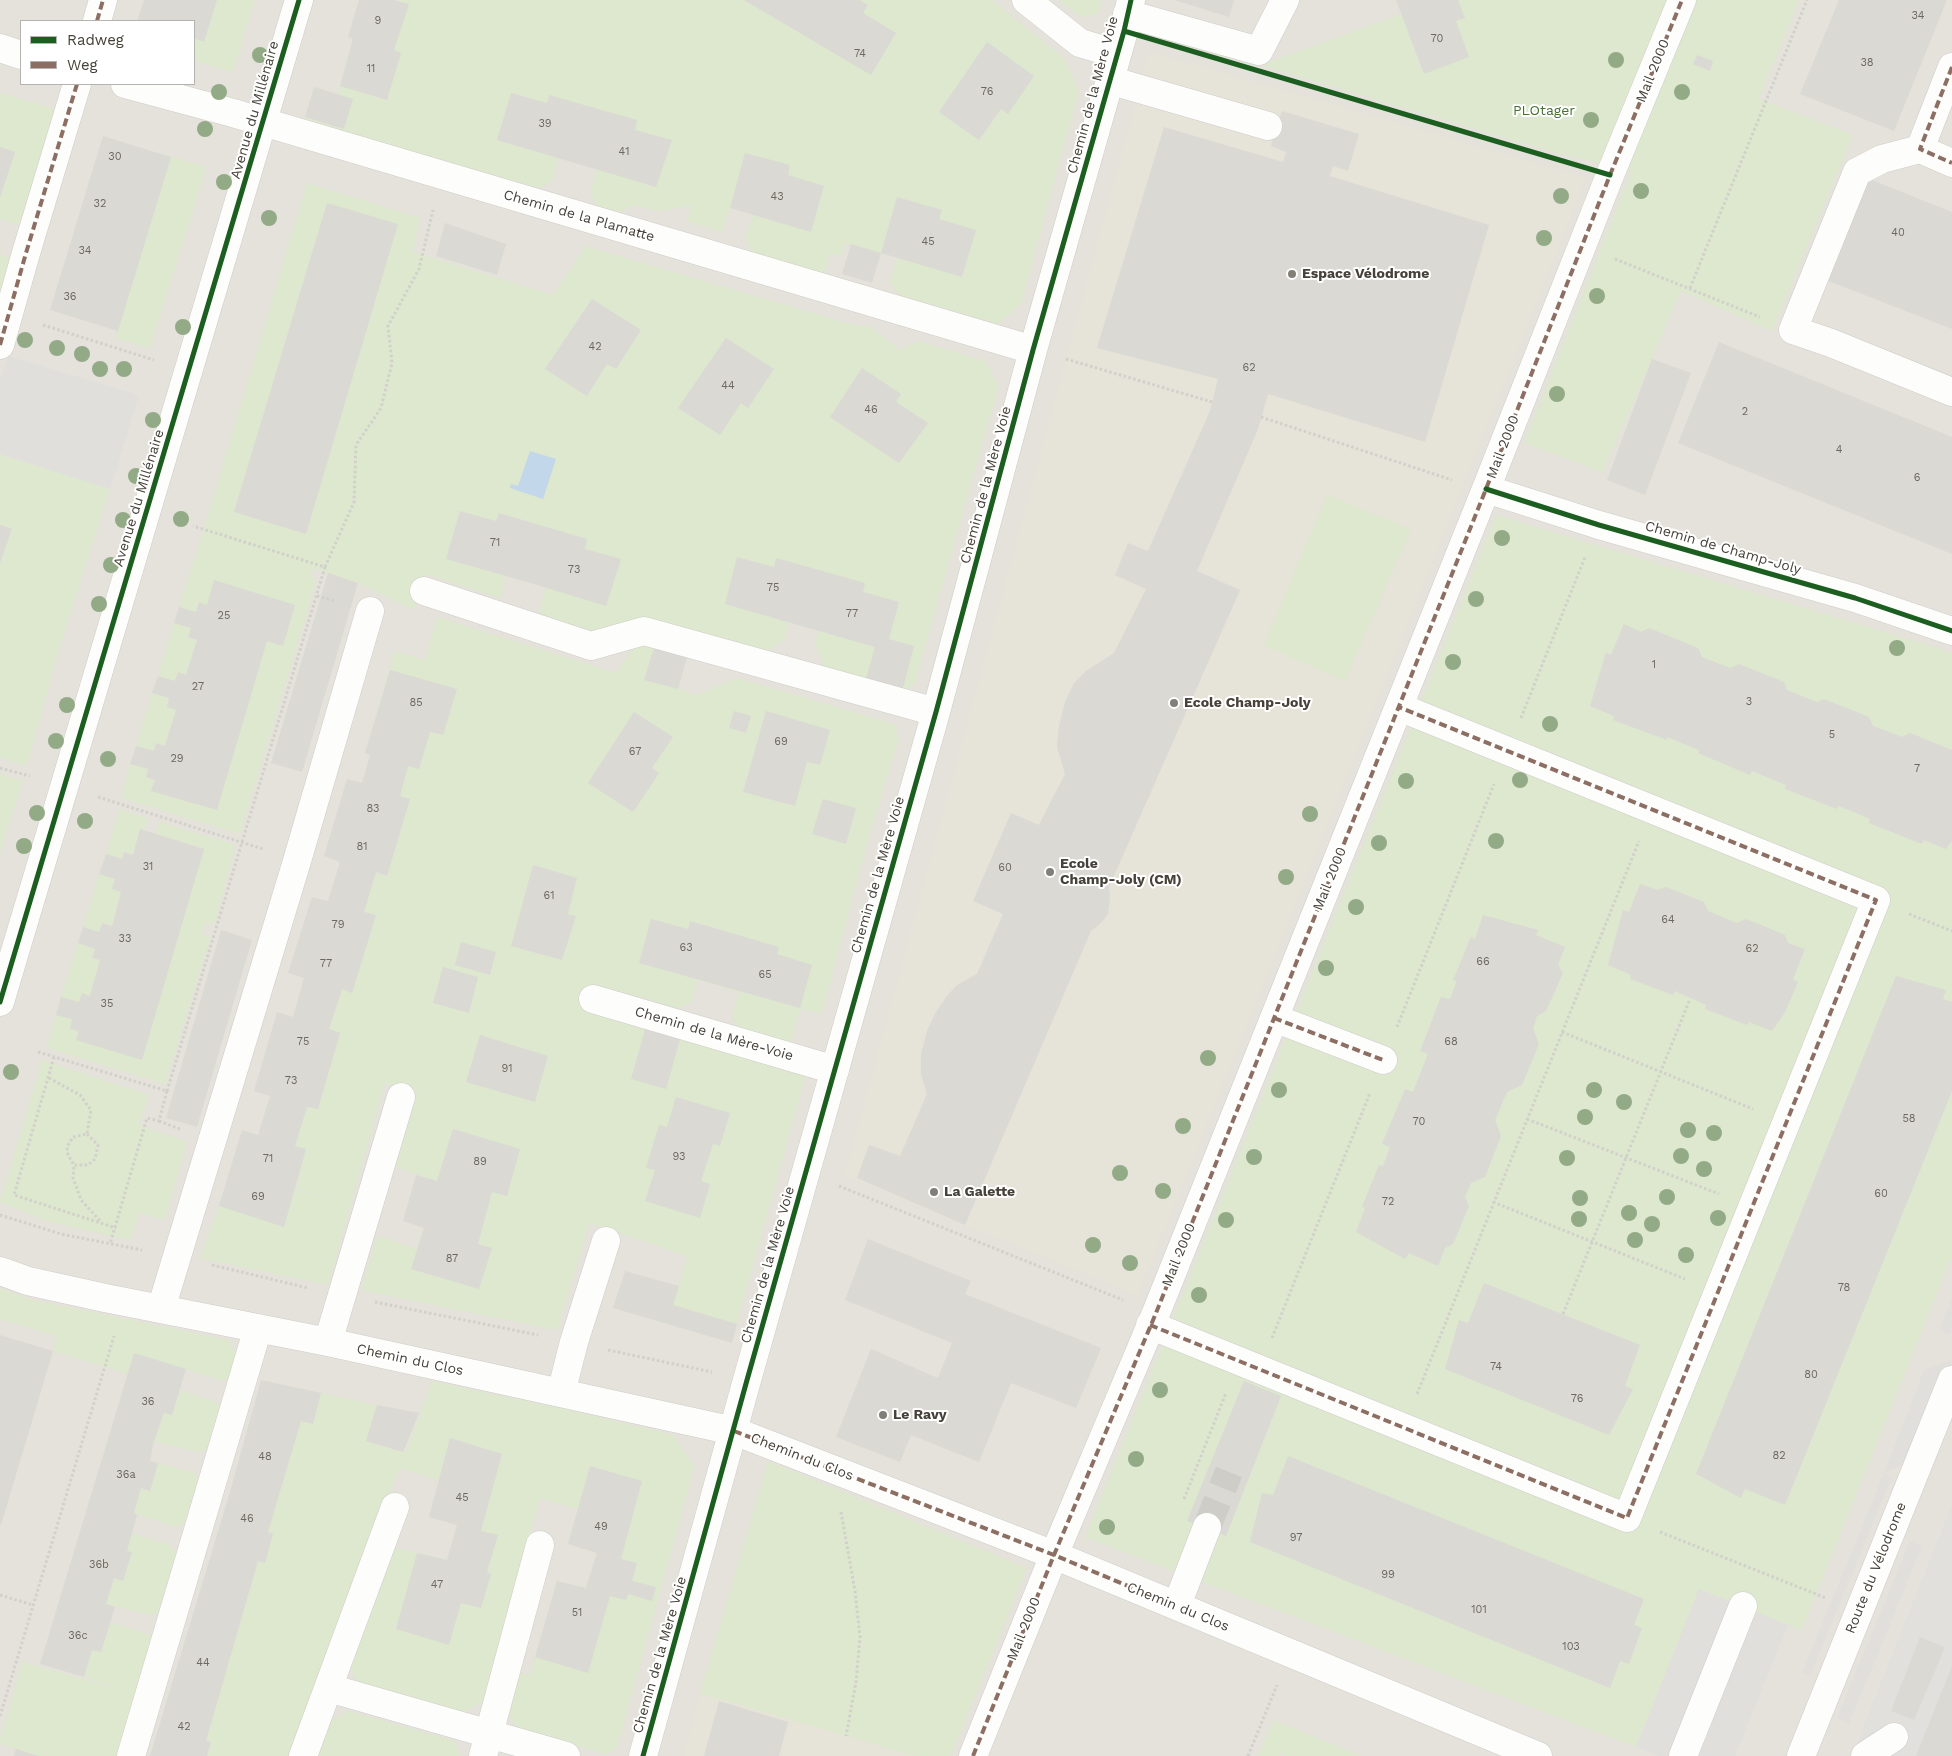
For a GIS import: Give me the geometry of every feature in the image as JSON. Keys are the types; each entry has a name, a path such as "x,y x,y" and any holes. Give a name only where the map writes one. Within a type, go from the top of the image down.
{"street":[{"path":"97,20 103,0"},
{"name":"Avenue du Millénaire","path":"0,1002 300,0"},
{"path":"1026,0 1080,43 1117,54"},
{"path":"1129,7 1259,51 1286,0"},
{"name":"Mail 2000","path":"974,1756 1054,1555 1153,1319 1610,175 1682,0"},
{"name":"Chemin de la Mère Voie","path":"643,1756 805,1173 936,712 1033,350 1129,7"},
{"path":"0,48 20,54"},
{"path":"1920,150 1952,67"},
{"path":"1109,80 1268,126"},
{"path":"0,346 77,85"},
{"name":"Chemin de la Plamatte","path":"129,85 233,113 1033,350"},
{"path":"1952,163 1920,150 1882,159 1857,172 1793,330 1831,342 1952,392"},
{"name":"Chemin de Champ-Joly","path":"1486,489 1598,524 1854,598 1952,631"},
{"path":"424,591 591,646 644,631 936,712"},
{"path":"161,1309 297,861 370,612"},
{"path":"1153,1319 1239,1360 1627,1518 1876,900 1399,707"},
{"name":"Chemin de la Mère-Voie","path":"593,998 835,1070"},
{"path":"1274,1018 1383,1060"},
{"path":"328,1342 400,1097"},
{"path":"561,1393 574,1342 606,1241"},
{"name":"Chemin du Clos","path":"0,1271 28,1281 124,1302 328,1342 734,1430 1054,1555 1538,1756"},
{"path":"131,1756 258,1328"},
{"name":"Route du Vélodrome","path":"1801,1756 1952,1380"},
{"path":"303,1756 395,1507"},
{"path":"1177,1605 1207,1527"},
{"path":"486,1745 540,1545"},
{"path":"1683,1756 1743,1606"},
{"path":"328,1688 486,1745 566,1756"},
{"path":"1864,1756 1894,1737"}],"path":[{"path":"1690,288 1807,0"},
{"path":"1277,76 1610,175"},
{"path":"110,1244 147,1118 158,1121 326,567 354,502 356,445 381,408 392,363 388,326 419,269 433,210"},
{"path":"1582,246 1793,330"},
{"path":"9,315 158,361"},
{"path":"1033,350 1212,402"},
{"path":"1261,417 1443,477 1486,489"},
{"path":"1507,751 1598,524"},
{"path":"193,526 326,567"},
{"path":"0,768 244,842 297,861"},
{"path":"1403,1427 1652,809"},
{"path":"1876,900 1952,931"},
{"path":"1563,1314 1690,999"},
{"path":"1562,1032 1786,1122"},
{"path":"38,1052 167,1091"},
{"path":"54,1057 14,1195 116,1228"},
{"path":"49,1078 80,1095 91,1110 87,1134"},
{"path":"1527,1119 1752,1208"},
{"path":"87,1134 73,1137 67,1147 68,1155 74,1165 73,1178 81,1200 101,1223"},
{"path":"74,1165 88,1165 95,1159 98,1144 87,1134"},
{"path":"805,1173 1153,1319"},
{"path":"1493,1202 1718,1292"},
{"path":"0,1215 61,1234 747,1380"},
{"path":"0,1716 124,1302"},
{"path":"1182,1504 1239,1360"},
{"path":"831,1467 846,1530 860,1637 856,1682 846,1736"},
{"path":"0,1595 33,1605"},
{"path":"1248,1756 1289,1654"}],"shaded area":[{"path":"0,0 1952,0 1952,1502 1851,1756 0,1756"},
{"name":"Ecole Champ-Joly","path":"1149,51 1585,177 1566,230 1138,1296 844,1175"},
{"path":"8,356 139,395 110,489 0,454 0,380"},
{"path":"1952,1297 1952,1328 1949,1335 1939,1330"},
{"path":"1952,1360 1912,1460 1884,1473 1924,1370"},
{"path":"1884,1473 1892,1477 1810,1676 1802,1673"},
{"path":"1952,1502 1952,1756 1851,1756"},
{"path":"1910,1541 1922,1546 1849,1724 1837,1718"},
{"path":"1699,1589 1788,1625 1735,1756 1659,1756 1636,1747"},
{"path":"700,1693 915,1756 683,1756"}],"green space":[{"path":"217,0 255,0 233,72 195,61 195,38 204,42"},
{"path":"359,0 992,0 1064,58 1079,91 1021,304 998,324 899,295 889,282 897,258 846,243 842,256 830,253 824,275 753,254 745,238 753,215 730,208 723,232 687,221 691,206 659,211 632,205 616,215 598,209 590,192 597,169 559,158 552,182 537,189 303,124 314,87 338,94 353,39 348,37"},
{"path":"1058,0 1102,0 1098,14 1081,17"},
{"name":"PLOtager","path":"1396,0 1799,0 1759,99 1853,135 1772,331 1681,291 1603,472 1524,443 1631,172 1563,155 1261,65 1402,14"},
{"path":"0,93 59,110 24,226 0,219 0,199 15,152 0,147"},
{"path":"171,157 207,167 150,348 115,338"},
{"path":"307,183 420,218 413,252 553,295 585,246 847,323 872,328 900,350 917,341 985,361 999,385 915,683 902,692 827,672 815,644 819,630 790,622 785,639 764,654 642,617 588,633 547,621 539,611 546,587 505,576 501,598 425,574 414,610 358,583 313,568 311,577 317,580 240,834 121,798 130,764 148,769 146,777 155,780 151,791 217,810 207,605 199,602 196,612 179,607"},
{"path":"0,255 16,259 0,314"},
{"path":"0,454 110,489 60,647 27,766 0,758 0,565 11,529 0,525"},
{"path":"1327,495 1411,529 1345,681 1264,645"},
{"path":"1496,515 1938,648 1952,654 1952,1256 1802,1630 1699,1590 1636,1747 1085,1537"},
{"path":"437,617 616,673 638,640 688,654 678,689 697,695 737,678 894,724 899,738 865,852 822,1014 800,1009 790,1045 742,1031 732,1017 739,992 698,980 691,1003 678,1008 594,984 587,1008 806,1075 737,1324 673,1305 687,1256 590,1223 557,1330 361,1290 378,1236 417,1249 437,1181 396,1167 417,1094 385,1083 328,1285 200,1258 230,1169 329,1200 296,1188 306,1149 295,1146 307,1107 318,1109 340,1033 329,1029 342,989 352,992 376,915 364,912 376,873 387,876 410,799 400,796 407,767 365,753 395,651 425,660"},
{"path":"174,623 191,628 188,637 197,640 186,675 178,672 175,681 158,676"},
{"path":"152,693 169,698 176,710 165,746 156,743 154,751 136,746"},
{"path":"0,774 23,781 0,854"},
{"path":"119,809 149,819 133,855 124,852 122,859 106,854"},
{"path":"159,822 236,845 215,924 206,922 202,934 211,937 165,1084 47,1048 56,1015 72,1019 70,1029 79,1031 204,849 156,834"},
{"path":"99,874 115,879 121,892 112,926 102,923 99,932 83,927"},
{"path":"78,943 95,949 92,958 100,960 90,996 82,994 79,1002 61,997"},
{"path":"42,1060 149,1095 139,1125 187,1142 165,1220 139,1213 131,1240 50,1222 0,1202"},
{"path":"0,1288 33,1300 229,1340 237,1357 231,1378 223,1381 186,1369 128,1374 53,1351 57,1336 0,1319"},
{"path":"432,1381 564,1409 673,1435 695,1466 617,1749 606,1754 518,1730 505,1708 515,1672 530,1675 557,1581 586,1588 597,1553 568,1544 578,1509 540,1498 485,1700 464,1713 356,1682 350,1666 388,1553 398,1548 447,1560 457,1525 429,1517 439,1480 400,1468 373,1533 290,1756 207,1756 211,1742 206,1741 258,1561 265,1562 273,1534 268,1532 301,1421 313,1424 321,1393 377,1405 366,1441 406,1452"},
{"path":"180,1390 221,1404 206,1450 197,1452 154,1441 164,1413 172,1415"},
{"path":"768,1461 1027,1568 951,1756 915,1756 700,1693"},
{"path":"158,1463 195,1473 198,1479 184,1524 177,1527 134,1513 141,1488 150,1491"},
{"path":"132,1533 172,1546 176,1554 158,1613 150,1615 106,1604 114,1578 132,1552 127,1551"},
{"path":"111,1622 153,1636 117,1756 14,1756 16,1749 0,1744 0,1740 22,1662 120,1689 84,1677 92,1650 101,1652"},
{"path":"348,1711 455,1741 461,1756 312,1756 324,1724"},
{"path":"1273,1720 1361,1756 1286,1756 1280,1753 1279,1756 1258,1756"}],"water":[{"path":"530,451 556,459 543,499 510,488 511,484 518,486"}],"building":[{"path":"144,0 217,0 204,42 195,38 195,20 137,20"},
{"path":"359,0 394,0 409,4 394,50 401,53 387,100 340,86 353,39 348,37"},
{"path":"744,0 859,0 868,5 863,13 896,33 871,75"},
{"path":"1174,0 1234,0 1229,17"},
{"path":"1396,0 1458,0 1465,18 1456,21 1469,57 1424,74"},
{"path":"1839,0 1947,0 1894,131 1800,94"},
{"path":"987,42 1034,76 1008,114 1001,109 979,140 939,112"},
{"path":"1697,55 1713,61 1710,71 1693,64"},
{"path":"314,87 353,99 344,129 305,117"},
{"path":"511,93 547,103 549,95 637,120 635,130 672,140 656,187 497,140"},
{"path":"1282,111 1359,134 1348,171 1333,166 1330,176 1489,225 1425,442 1268,394 1258,429 1197,571 1240,590 1109,887 1108,914 1091,931 965,1225 857,1178 869,1145 900,1156 927,1094 921,1074 921,1054 927,1031 936,1012 947,996 957,985 977,974 1003,914 973,901 1011,813 1039,825 1065,774 1057,747 1059,726 1065,702 1074,683 1086,671 1114,653 1146,589 1115,575 1128,543 1148,551 1210,411 1218,379 1097,348 1164,127 1283,162 1286,152 1271,146"},
{"path":"103,136 171,157 118,331 50,310"},
{"path":"0,147 15,152 0,198"},
{"path":"745,153 790,165 788,175 824,186 811,232 730,208"},
{"path":"1867,178 1952,212 1952,329 1826,280"},
{"path":"897,197 942,210 939,219 976,230 962,277 881,253"},
{"path":"327,203 398,224 306,534 234,512"},
{"path":"445,223 506,244 497,275 436,256"},
{"path":"851,244 881,253 872,283 842,274"},
{"path":"592,299 641,330 616,369 607,364 587,396 545,369"},
{"path":"726,338 774,369 748,408 741,403 720,435 678,408"},
{"path":"1719,342 1952,437 1952,554 1678,443"},
{"path":"1652,359 1691,373 1645,495 1607,480"},
{"path":"862,368 901,394 896,402 928,423 899,463 830,417"},
{"path":"460,511 496,521 499,513 587,539 585,549 621,559 606,606 446,559"},
{"path":"0,525 12,529 0,563"},
{"path":"737,557 774,567 776,558 865,583 863,592 899,602 889,639 914,646 902,692 865,682 875,647 725,604"},
{"path":"328,573 358,583 302,772 271,763"},
{"path":"214,580 295,605 283,646 267,641 217,810 151,791 155,780 146,777 148,769 130,764 136,746 154,751 156,743 165,746 176,710 167,707 169,698 152,693 158,676 175,681 178,672 186,675 197,640 188,637 191,628 174,623 179,607 196,612 199,602 207,605"},
{"path":"1624,624 1641,632 1649,628 1698,648 1702,657 1730,668 1739,664 1784,682 1787,690 1817,702 1824,699 1869,717 1873,726 1902,737 1910,733 1952,750 1952,841 1946,849 1924,840 1922,844 1869,823 1870,819 1854,812 1838,806 1837,809 1785,789 1786,785 1752,771 1750,775 1698,753 1699,750 1667,737 1667,740 1613,720 1614,716 1590,706 1606,652 1611,655"},
{"path":"655,645 688,654 678,689 644,680"},
{"path":"390,670 457,689 443,735 430,732 419,769 408,766 400,796 410,799 387,876 376,872 364,912 376,915 352,993 342,989 329,1029 340,1033 318,1109 307,1107 295,1146 306,1149 284,1227 219,1206 242,1130 258,1135 270,1096 254,1091 277,1012 293,1017 304,978 288,973 312,897 328,901 340,862 324,856 347,779 362,783 370,755 365,753"},
{"path":"734,711 751,716 746,733 729,728"},
{"path":"766,711 830,730 820,765 807,762 795,806 743,792"},
{"path":"634,712 673,737 652,768 659,773 633,812 588,783"},
{"path":"823,799 856,808 846,844 812,834"},
{"path":"140,829 204,849 142,1060 76,1040 79,1031 70,1029 72,1019 56,1015 61,997 79,1002 82,993 90,996 100,960 92,958 95,949 78,943 83,927 99,932 102,923 112,926 121,892 112,889 115,879 99,874 106,854 122,859 124,852 133,855"},
{"path":"533,865 577,878 568,914 576,916 562,960 511,946"},
{"path":"1640,884 1658,890 1666,887 1704,902 1708,911 1737,923 1746,919 1785,935 1788,943 1805,949 1793,979 1798,982 1785,1012 1772,1031 1749,1022 1747,1025 1705,1009 1706,1005 1675,991 1673,995 1630,979 1631,975 1608,965 1623,910 1629,912"},
{"path":"1483,915 1538,930 1536,935 1565,947 1558,965 1563,973 1546,1011 1537,1016 1533,1029 1539,1044 1522,1085 1507,1092 1495,1120 1501,1136 1485,1177 1471,1183 1465,1197 1469,1206 1453,1244 1445,1248 1438,1266 1409,1253 1405,1259 1356,1232 1365,1208 1362,1207 1379,1165 1383,1166 1390,1147 1382,1144 1405,1089 1413,1092 1428,1054 1420,1051 1441,997 1450,999 1457,981 1453,980 1471,937 1475,939"},
{"path":"651,919 688,929 690,921 779,947 777,954 812,965 800,1008 639,963"},
{"path":"221,930 252,940 197,1127 166,1118"},
{"path":"461,942 496,952 490,975 455,965"},
{"path":"443,967 478,977 469,1013 433,1003"},
{"path":"1896,976 1946,990 1943,999 1952,1002 1952,1091 1785,1505 1745,1489 1741,1498 1696,1474"},
{"path":"646,1026 681,1036 666,1089 631,1079"},
{"path":"480,1035 548,1056 535,1102 466,1082"},
{"path":"676,1097 730,1113 720,1146 713,1144 701,1181 710,1184 700,1218 645,1201 655,1170 646,1168 659,1125 667,1127"},
{"path":"453,1129 520,1149 507,1196 492,1192 478,1244 492,1248 479,1289 411,1269 424,1228 403,1221 416,1175 437,1181"},
{"path":"868,1239 971,1281 965,1294 1101,1348 1076,1408 1011,1383 979,1462 911,1435 900,1462 836,1437 871,1349 938,1378 952,1343 845,1300"},
{"path":"625,1271 679,1286 673,1305 737,1324 732,1343 613,1308"},
{"path":"1484,1283 1640,1345 1625,1386 1633,1389 1609,1435 1445,1369 1459,1320 1468,1323"},
{"path":"0,1335 53,1351 1,1525 0,1525"},
{"path":"134,1353 186,1369 172,1415 164,1413 154,1441 150,1461 158,1463 150,1491 141,1488 134,1513 137,1515 127,1551 132,1552 123,1581 114,1578 106,1604 115,1607 101,1652 92,1650 84,1677 40,1664"},
{"path":"261,1380 321,1393 313,1424 301,1421 268,1532 273,1534 265,1563 258,1561 206,1741 211,1742 207,1756 150,1756 230,1492"},
{"path":"1244,1381 1281,1396 1226,1536 1187,1521"},
{"path":"377,1405 419,1413 403,1452 366,1441"},
{"path":"450,1438 502,1454 481,1531 498,1535 487,1572 491,1574 481,1608 461,1603 449,1645 396,1629 417,1553 447,1560 457,1525 429,1517"},
{"path":"1288,1456 1644,1599 1634,1625 1642,1628 1629,1664 1620,1661 1610,1688 1250,1542 1262,1493 1273,1495"},
{"path":"590,1466 642,1481 621,1559 637,1563 632,1581 656,1587 652,1601 628,1594 626,1600 610,1596 588,1673 535,1657 557,1581 586,1588 597,1553 568,1544"},
{"path":"1920,1637 1945,1647 1914,1720 1891,1711"},
{"path":"1952,1666 1952,1756 1916,1756"},
{"path":"719,1701 788,1722 779,1756 704,1756"},
{"path":"16,1749 38,1756 14,1756"}],"tunnel":[{"path":"1207,1527 1229,1472"}],"marked path":[{"path":"97,20 103,0"},
{"path":"973,1756 1054,1555 1156,1313 1610,175 1682,0"},
{"path":"1952,67 1920,149 1952,163"},
{"path":"0,345 77,85"},
{"path":"1150,1325 1627,1518 1876,900 1399,707"},
{"path":"1274,1018 1383,1060"},
{"path":"734,1431 1054,1555 1147,1594"}],"cycle path":[{"path":"0,1002 299,0"},
{"path":"643,1756 936,712 1033,350 1124,31 1131,0"},
{"path":"1124,31 1610,175"},
{"path":"1486,489 1599,525 1855,598 1952,631"}],"place":[{"name":"Espace Vélodrome","path":"1292,274"},
{"name":"Ecole Champ-Joly","path":"1174,703"},
{"name":"Ecole Champ-Joly (CM)","path":"1050,872"},
{"name":"La Galette","path":"934,1192"},
{"name":"Le Ravy","path":"883,1415"}]}
